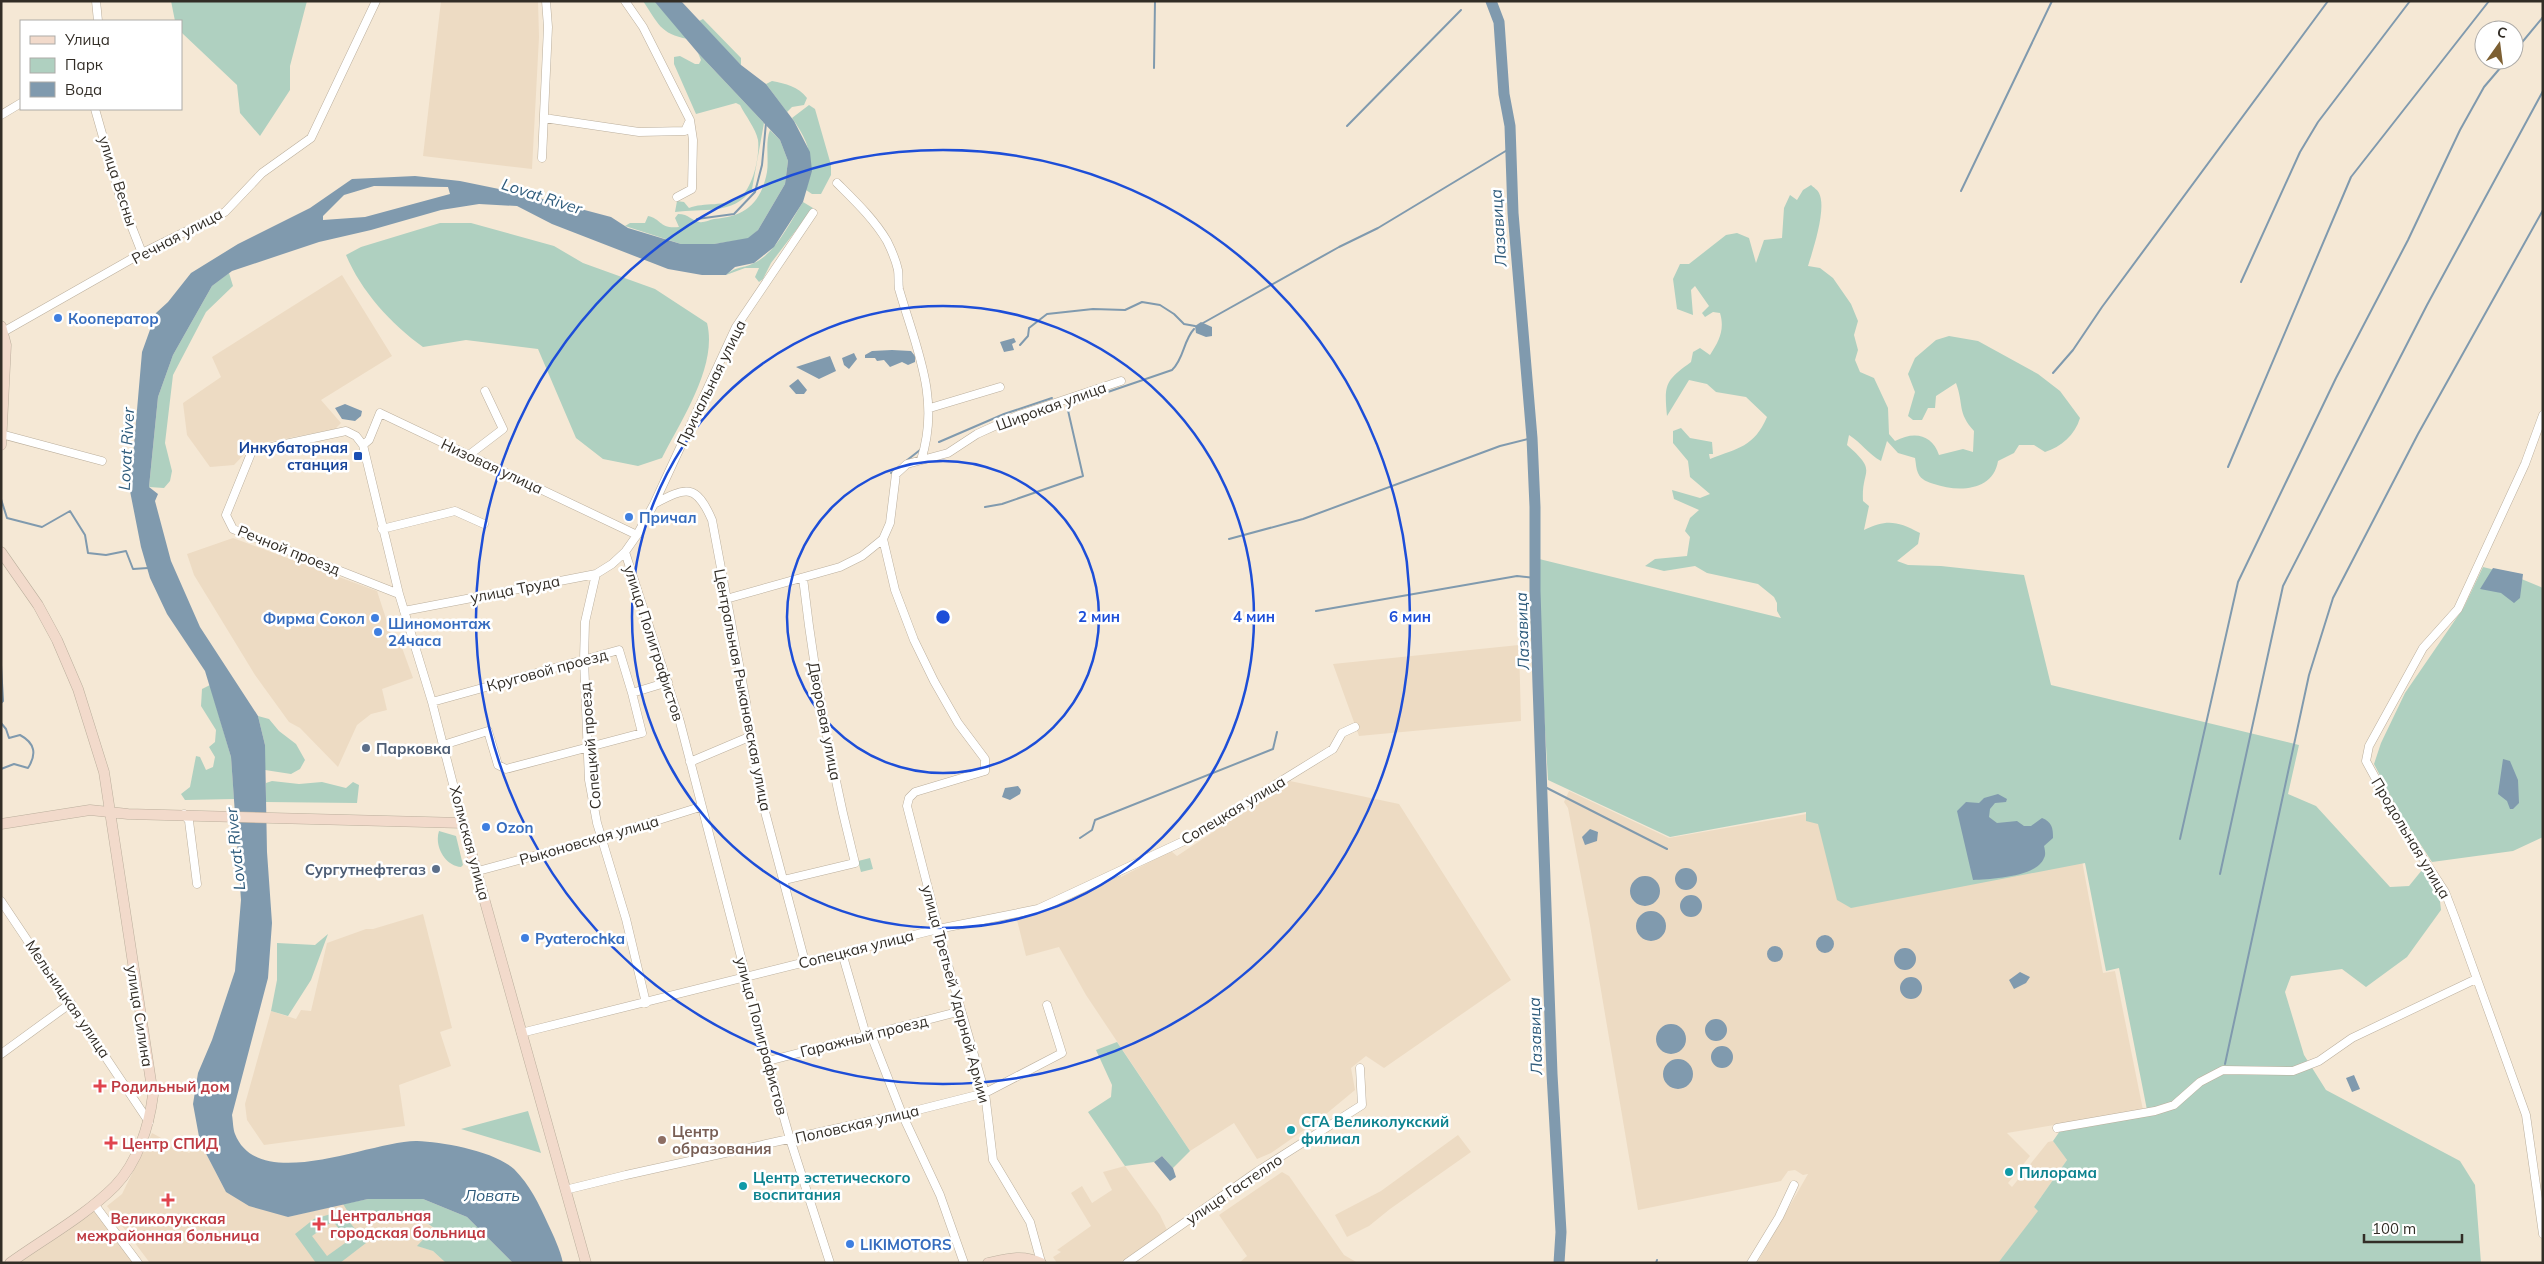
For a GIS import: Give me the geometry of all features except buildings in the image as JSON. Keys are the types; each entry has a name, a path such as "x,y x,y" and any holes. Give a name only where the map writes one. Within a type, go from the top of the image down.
{"main road":[{"path":"2,329 4,345 2,438"},
{"name":"улица Силина","path":"1,552 48,622 75,681 104,772 153,1095 149,1122 130,1164 116,1185 94,1204 10,1263"},
{"path":"1,824 90,810 464,823"},
{"name":"Холмская улица","path":"464,823 586,1263"},
{"path":"988,1263 1013,1257 1041,1262"}],"street":[{"path":"96,1 98,20"},
{"name":"Речная улица","path":"2,329 142,253 225,212 262,173 311,138 376,1"},
{"path":"542,158 548,27 546,1"},
{"path":"625,1 644,27 690,120 693,140 692,189 677,196"},
{"path":"1,115 20,104"},
{"name":"улица Весны","path":"95,110 120,197 142,253"},
{"path":"544,118 638,132 685,131 690,120"},
{"path":"837,183 876,225 888,243 898,268 898,286 921,355 930,408 927,441 921,460"},
{"name":"Причальная улица","path":"623,554 637,535 654,504 736,327 813,213"},
{"name":"Широкая улица","path":"883,539 890,523 896,474 907,464 948,453 978,434 1019,415 1121,381"},
{"path":"930,408 1000,388"},
{"path":"469,455 503,430 484,391"},
{"name":"Низовая улица","path":"363,445 369,440 380,413 637,535"},
{"name":"Продольная улица","path":"2543,415 2526,464 2458,609 2423,648 2369,746 2366,761 2400,823 2446,892 2526,1115 2543,1234"},
{"name":"Речной проезд","path":"363,445 356,436 346,431 252,451 226,515 233,529 399,594"},
{"path":"2,438 102,461"},
{"name":"Холмская улица","path":"363,445 399,594 432,702 464,823"},
{"name":"Центральная Рыкановская улица","path":"654,504 677,492 689,491 703,500 712,520 746,702 749,737 764,808 805,962"},
{"path":"382,529 455,511 484,524"},
{"path":"726,599 840,568 862,556 883,539"},
{"name":"улица Третьей Ударной Армии","path":"883,539 895,590 914,640 958,723 985,759 985,771 915,792 909,798 907,806 938,929 985,1093 993,1160 1030,1222 1041,1262"},
{"name":"улица Труда","path":"404,611 596,574 623,554"},
{"name":"улица Полиграфистов","path":"623,554 668,682 768,1061 790,1139 830,1263"},
{"name":"Сопецкий проезд","path":"596,574 584,622 589,780 601,838 626,919 646,1003"},
{"name":"Дворовая улица","path":"784,880 855,863 840,806 812,655 803,578"},
{"name":"Круговой проезд","path":"432,702 619,650 642,733 506,769 498,764 488,731 443,745"},
{"path":"632,693 668,682"},
{"name":"Сопецкая улица","path":"521,1033 938,929 1038,909 1184,841 1333,749 1342,733 1355,727"},
{"path":"690,762 749,737"},
{"name":"Рыконовская улица","path":"478,871 601,838 700,807"},
{"path":"184,814 189,822 197,884"},
{"name":"Мельницкая улица","path":"1,901 71,1002 149,1122"},
{"path":"842,953 866,1035 872,1040 902,1114 940,1195 964,1263"},
{"path":"2057,1128 2155,1111 2174,1105 2200,1082 2224,1070 2293,1071 2319,1061 2352,1038 2476,979"},
{"path":"1,1054 71,1002"},
{"name":"Половская улица","path":"566,1190 902,1114 985,1093 1062,1053 1047,1005"},
{"name":"Гаражный проезд","path":"768,1061 961,1011"},
{"name":"улица Гастелло","path":"1127,1263 1258,1171 1362,1105 1360,1068"},
{"path":"1751,1263 1779,1217 1794,1185"},
{"path":"94,1204 138,1263"}],"shaded area":[{"path":"441,1 538,1 539,37 532,169 423,156"},
{"path":"342,275 392,356 321,400 341,423 335,429 253,445 234,465 210,467 187,435 183,403 221,377 212,357"},
{"path":"233,538 377,591 391,634 397,634 413,678 382,689 387,710 371,714 357,725 338,767 300,728 289,722 255,675 194,575 187,554"},
{"path":"1519,645 1521,721 1359,736 1333,664"},
{"path":"1290,781 1399,804 1511,980 1384,1068 1366,1056 1351,1068 1355,1090 1320,1119 1271,1153 1257,1159 1234,1123 1190,1151 1086,995 1059,947 1026,956 1017,920 1054,907 1119,874 1121,877 1171,851 1177,856"},
{"path":"1569,791 1669,838 1806,814 2077,834 2103,973 2115,971 2143,1110 2007,1133 2030,1156 2008,1183 2012,1187 2048,1142 2053,1141 2067,1160 2034,1207 2039,1211 1998,1263 1757,1263 1808,1174 1803,1175 1795,1170 1788,1171 1781,1181 1638,1210 1589,919 1568,808 1564,802"},
{"path":"423,914 452,1028 440,1032 451,1066 399,1085 405,1126 264,1145 247,1120 245,1104 271,1011 296,1019 301,1010 311,1011 327,943 366,929 373,929"},
{"path":"152,1133 189,1153 200,1142 226,1192 288,1217 343,1204 348,1209 416,1216 434,1228 418,1246 433,1251 446,1263 150,1263 107,1206 122,1194"},
{"path":"1458,1135 1471,1152 1369,1226 1347,1237 1335,1215 1381,1191"},
{"path":"1125,1166 1160,1215 1167,1230 1119,1263 1057,1263 1053,1257 1061,1252 1057,1250 1091,1226 1071,1193 1082,1186 1092,1203 1112,1190 1103,1172"},
{"path":"1282,1172 1289,1176 1344,1255 1358,1263 1239,1263 1247,1256 1219,1215"},
{"path":"93,1206 135,1263 14,1263"}],"green space":[{"path":"171,1 307,1 290,66 290,90 260,136 240,113 237,85 182,33 182,20 175,20"},
{"path":"643,1 654,1 688,39 665,31"},
{"path":"703,19 741,58 741,65 699,21"},
{"path":"698,53 764,123 752,189 744,198 726,207 675,212 677,201 684,202 689,208 727,203 739,198 744,194 752,180 758,155 757,136 740,105 736,103 696,114 674,64 674,57 680,56 695,64 699,64 701,60"},
{"path":"772,81 800,91 807,98 804,105 792,107 787,112 766,84"},
{"path":"809,105 815,109 831,165 831,175 821,194 812,194 806,190 810,170 809,153 807,144 792,118"},
{"path":"770,130 780,140 788,161 785,184 758,230 748,239 714,244 681,244 625,226 630,223 645,223 648,216 653,217 668,227 679,227 675,218 678,214 705,222 734,215 750,207 760,193 767,172"},
{"path":"1811,185 1819,193 1821,208 1818,229 1808,266 1820,268 1833,278 1851,304 1858,321 1854,335 1858,350 1855,360 1860,372 1874,378 1888,408 1889,434 1895,441 1915,435 1922,436 1932,443 1939,455 1963,449 1973,452 1974,431 1965,419 1956,383 1936,396 1935,408 1928,408 1922,420 1913,420 1908,416 1915,392 1908,374 1915,358 1936,340 1949,336 1978,341 2038,374 2060,391 2080,418 2075,430 2067,440 2057,447 2045,452 2034,445 2019,445 2014,453 1998,461 1995,471 1989,479 1982,484 1963,488 1943,487 1925,480 1918,473 1915,458 1898,453 1887,441 1881,461 1849,435 1847,445 1866,466 1863,501 1869,506 1864,530 1879,524 1892,523 1905,526 1920,533 1918,544 1897,561 1908,565 1941,566 2024,575 2051,685 2299,745 2288,794 2316,806 2390,887 2409,886 2422,870 2439,892 2441,910 2407,957 2366,987 2342,969 2291,976 2285,992 2304,1055 2326,1090 2460,1161 2475,1185 2481,1263 1998,1263 2038,1211 2034,1207 2067,1160 2053,1141 2062,1128 2148,1115 2119,968 2106,971 2085,863 1851,908 1837,900 1818,824 1806,821 1806,812 1670,837 1548,780 1535,558 1781,618 1777,611 1777,603 1774,597 1758,584 1707,573 1695,566 1664,571 1645,566 1655,559 1687,556 1690,537 1685,531 1690,518 1699,510 1674,499 1672,490 1700,498 1710,494 1690,477 1688,461 1673,443 1673,431 1681,428 1690,438 1712,442 1713,454 1709,454 1710,459 1737,449 1751,441 1757,435 1767,417 1746,397 1716,392 1707,384 1689,380 1667,416 1666,390 1671,379 1691,362 1693,352 1700,348 1710,355 1718,340 1722,325 1720,313 1713,312 1705,317 1702,313 1709,306 1695,286 1691,290 1693,315 1677,309 1673,279 1680,264 1689,264 1726,235 1737,233 1749,238 1756,263 1764,240 1782,238 1784,208 1790,195 1797,200 1803,190"},
{"path":"803,202 813,208 771,263 763,279 759,282 755,277 759,268 745,268 726,275 754,263 769,252 776,245"},
{"path":"440,223 471,223 554,246 583,263 655,289 707,323 709,340 703,375 662,458 638,466 603,459 576,438 538,349 466,340 423,347 378,306 360,281 346,255 361,247"},
{"path":"229,273 233,286 206,312 173,375 165,443 172,471 170,481 164,488 149,487 158,397 173,355 212,286"},
{"path":"2483,567 2507,573 2543,588 2543,837 2513,851 2432,862 2398,810 2374,764 2381,743 2405,693 2464,607"},
{"path":"210,685 231,757 234,799 185,800 181,794 190,787 196,756 200,757 206,770 213,767 215,757 209,747 215,742 216,730 201,706 202,689"},
{"path":"258,716 269,719 279,731 296,744 305,760 300,769 291,774 265,770 265,745"},
{"path":"272,781 299,784 322,782 346,788 353,782 359,785 357,803 266,802 266,783"},
{"path":"439,831 456,836 463,865 461,867 450,863 442,854 438,843"},
{"path":"870,858 873,869 861,872 858,861"},
{"path":"328,934 311,980 288,1016 271,1011 277,980 277,943 315,945"},
{"path":"1117,1042 1190,1151 1173,1168 1162,1156 1154,1162 1125,1166 1088,1112 1111,1097 1112,1085 1096,1050"},
{"path":"528,1111 541,1153 461,1129"},
{"path":"368,1199 423,1199 467,1217 513,1263 446,1263 433,1251 417,1246 434,1228 424,1221 410,1216 367,1219 350,1215 343,1204"},
{"path":"341,1211 366,1243 340,1263 316,1263 295,1234 314,1219","holes":["333,1221 348,1241 327,1256 312,1236"]}],"water":[{"name":"Ловать","path":"654,1 681,1 741,65 766,84 794,121 810,152 812,171 803,202 774,247 754,263 735,267 726,275 702,275 668,269 552,224 517,206 479,204 441,210 371,230 319,242 232,271 212,286 173,355 158,397 149,487 158,494 155,501 171,561 200,627 258,716 265,745 267,852 272,923 268,978 232,1115 235,1134 248,1152 267,1161 292,1163 318,1160 398,1143 417,1141 440,1143 481,1152 494,1157 514,1169 529,1188 555,1238 563,1263 513,1263 467,1217 423,1199 368,1199 288,1217 249,1206 226,1192 200,1142 193,1104 198,1073 212,1040 235,971 241,900 231,757 205,671 167,614 150,578 141,547 130,491 142,352 156,313 168,302 191,273 238,244 310,208 352,179 415,176 460,181 524,194 611,217 628,228 681,244 714,244 748,238 758,230 785,184 788,161 780,140 698,53","holes":["374,186 448,187 450,194 365,217 323,220 323,216 344,195"]},
{"path":"1201,322 1212,327 1212,336 1206,337 1196,333 1195,326"},
{"path":"1014,338 1016,342 1012,344 1014,350 1004,352 1000,342"},
{"path":"872,351 911,351 915,356 915,362 908,365 902,362 890,367 884,360 877,361 875,358 865,358 865,355"},
{"path":"854,353 857,359 849,369 844,365 842,358"},
{"path":"830,356 836,371 819,379 796,367"},
{"path":"798,379 807,390 804,394 796,394 789,386"},
{"path":"345,404 362,411 361,416 355,421 342,419 335,408"},
{"path":"2493,568 2523,574 2520,598 2514,603 2501,593 2480,589"},
{"path":"2503,759 2510,761 2518,780 2519,803 2513,809 2510,809 2507,801 2498,794"},
{"path":"1018,786 1021,790 1020,794 1010,800 1002,797 1005,788"},
{"path":"1998,794 2007,799 2006,802 1995,803 1990,809 1989,817 1997,823 2017,821 2024,826 2031,826 2042,818 2048,821 2051,826 2053,838 2044,846 2045,854 2040,864 2032,869 2013,876 1973,880 1957,811 1966,802 1979,803 1984,798"},
{"path":"1590,829 1598,832 1597,841 1585,845 1582,837"},
{"path":"1682,868 1690,868 1697,875 1697,883 1690,890 1682,890 1675,883 1675,875"},
{"path":"1645,876 1655,881 1660,891 1655,901 1645,906 1635,901 1630,891 1635,881"},
{"path":"1687,895 1695,895 1702,902 1702,910 1695,917 1687,917 1680,910 1680,902"},
{"path":"1651,911 1661,916 1666,926 1661,936 1651,941 1641,936 1636,926 1641,916"},
{"path":"1825,935 1831,938 1834,944 1831,950 1825,953 1819,950 1816,944 1819,938"},
{"path":"1775,946 1781,948 1783,954 1781,960 1775,962 1769,960 1767,954 1769,948"},
{"path":"1901,948 1909,948 1916,955 1916,963 1909,970 1901,970 1894,963 1894,955"},
{"path":"2020,972 2030,977 2026,983 2014,989 2009,980"},
{"path":"1907,977 1915,977 1922,984 1922,992 1915,999 1907,999 1900,992 1900,984"},
{"path":"1712,1019 1720,1019 1727,1026 1727,1034 1720,1041 1712,1041 1705,1034 1705,1026"},
{"path":"1671,1024 1681,1029 1686,1039 1681,1049 1671,1054 1661,1049 1656,1039 1661,1029"},
{"path":"1718,1046 1726,1046 1733,1053 1733,1061 1726,1068 1718,1068 1711,1061 1711,1053"},
{"path":"1678,1059 1688,1064 1693,1074 1688,1084 1678,1089 1668,1084 1663,1074 1668,1064"},
{"path":"2354,1075 2360,1089 2352,1092 2346,1078"},
{"path":"1162,1156 1173,1168 1176,1177 1170,1181 1154,1162"}],"waterway":[{"path":"1154,68 1155,1"},
{"name":"Лазавица","path":"1491,1 1499,22 1504,94 1510,126 1513,213 1532,438 1535,507 1535,591 1552,1074 1561,1232 1559,1263"},
{"path":"1961,191 2052,1"},
{"path":"2053,373 2073,350 2102,307 2328,1"},
{"path":"2241,282 2300,152 2318,122 2410,1"},
{"path":"2228,467 2351,177 2489,1"},
{"path":"1347,126 1461,10"},
{"path":"2524,40 2543,17"},
{"path":"2180,839 2238,582 2336,378 2408,240 2460,130 2484,87 2498,70"},
{"path":"2220,874 2283,586 2427,305 2543,91"},
{"path":"697,219 734,214 755,192 762,165 766,123"},
{"path":"1203,323 1339,247 1378,228 1509,149"},
{"path":"2225,1064 2309,675 2333,598 2418,434 2543,210"},
{"path":"1020,345 1028,336 1029,328 1047,314 1093,309 1125,310 1142,302 1160,305 1174,314 1184,324 1195,326"},
{"path":"985,507 1002,504 1083,476 1067,406 1172,370 1179,361 1194,329"},
{"path":"939,442 1004,414 1052,398"},
{"path":"1229,539 1303,519 1500,446 1532,438"},
{"path":"906,461 920,450"},
{"path":"891,473 897,469"},
{"path":"1,499 7,518 42,527 70,511 85,535 88,553 106,555 126,551 133,569 148,568"},
{"path":"1316,611 1517,576 1535,578"},
{"path":"1,665 3,701 1,703"},
{"path":"1,723 6,729 9,738 20,735 29,742 33,749 33,758 28,768 14,764 1,769"},
{"path":"1080,838 1092,830 1095,820 1273,749 1277,732"},
{"path":"1543,786 1667,849"}],"place":[{"name":"Кооператор","path":"58,318"},
{"name":"Инкубаторная станция","path":"358,456"},
{"name":"Причал","path":"629,517"},
{"name":"Фирма Сокол","path":"375,618"},
{"name":"Шиномонтаж 24часа","path":"378,632"},
{"name":"Парковка","path":"366,748"},
{"name":"Ozon","path":"486,827"},
{"name":"Сургутнефтегаз","path":"436,869"},
{"name":"Pyaterochka","path":"525,938"},
{"name":"Родильный дом","path":"100,1086"},
{"name":"СГА Великолукский филиал","path":"1291,1130"},
{"name":"Центр образования","path":"662,1140"},
{"name":"Центр СПИД","path":"111,1143"},
{"name":"Пилорама","path":"2009,1172"},
{"name":"Центр эстетического воспитания","path":"743,1186"},
{"name":"Великолукская межрайонная больница","path":"168,1200"},
{"name":"Центральная городская больница","path":"319,1224"},
{"name":"LIKIMOTORS","path":"850,1244"}],"water label":[{"name":"Lovat River","path":"542,196"},
{"name":"Lovat River","path":"126,449"},
{"name":"Lovat River","path":"235,849"}]}
